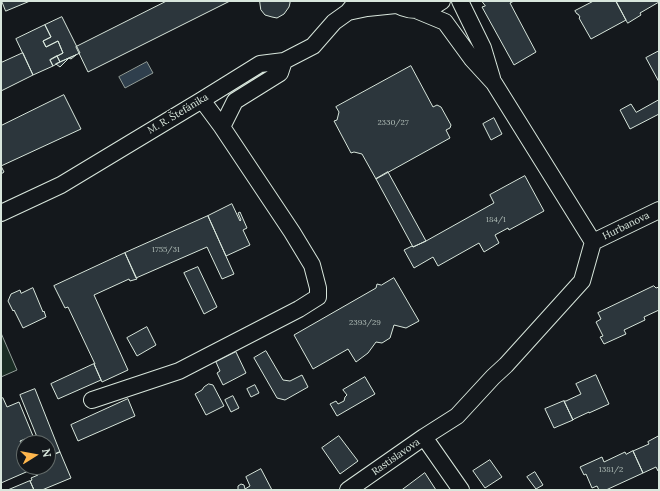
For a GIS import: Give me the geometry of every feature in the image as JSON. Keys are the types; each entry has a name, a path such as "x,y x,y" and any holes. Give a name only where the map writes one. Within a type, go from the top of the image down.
{"street":[{"path":"353,6 367,8 393,3 406,9 422,10 432,7 442,1"},
{"path":"460,1 483,48 494,83"},
{"name":"M. R. Štefánika","path":"1,213 60,184 260,64 284,61 313,46 334,22 353,6"},
{"path":"416,10 445,22 472,58 494,83 593,242"},
{"path":"222,127 235,101 280,72 284,61"},
{"path":"92,400 179,371 299,309 318,297 318,288 312,265 292,232 222,127 202,100"},
{"name":"Hurbanova","path":"593,242 659,210"},
{"name":"Rastislavova","path":"348,490 457,416 582,281 593,242"},
{"path":"424,437 461,490"}],"green space":[{"path":"1,333 17,370 1,377"}],"water":[{"path":"147,62 153,73 125,88 119,77"}],"building":[{"path":"2,1 30,1 6,11"},
{"path":"167,1 230,1 88,72 76,47"},
{"path":"260,1 290,1 290,3 284,14 277,18 265,15 261,10"},
{"path":"482,1 514,1 510,3 536,52 514,65 482,7 485,6"},
{"path":"594,1 616,1 626,20 591,39 579,18 580,17 575,11"},
{"path":"616,1 659,2 640,13 641,15 628,23"},
{"path":"62,17 80,53 60,62 57,56 63,53 58,41 46,47 43,41 51,37 45,25"},
{"path":"45,25 51,37 43,41 46,47 58,41 63,53 50,60 53,66 33,75 16,39"},
{"path":"659,51 659,82 646,58"},
{"path":"23,53 33,75 1,91 1,63"},
{"path":"57,56 60,62 53,66 50,60"},
{"path":"69,58 60,67 56,64"},
{"path":"411,66 433,107 437,105 441,107 451,125 450,128 446,130 450,138 376,179 362,154 354,152 351,153 334,121 337,120 339,112 336,107"},
{"path":"64,95 81,129 1,166 1,126"},
{"path":"659,100 659,114 630,129 620,110 631,104 636,112"},
{"path":"494,118 502,134 491,140 483,124"},
{"path":"1,166 4,172 1,174"},
{"path":"388,172 426,241 413,247 376,179"},
{"path":"525,176 544,211 509,230 508,228 495,235 499,243 484,252 479,243 438,266 433,257 414,268 404,250 426,241 494,203 490,195"},
{"path":"232,204 240,221 241,220 238,213 240,212 247,228 243,230 250,245 226,256 208,216"},
{"path":"208,216 234,274 222,279 207,247 136,278 125,253"},
{"path":"125,253 137,279 130,281 129,279 94,295 128,370 102,382 68,307 65,308 54,286"},
{"path":"198,267 217,307 204,314 184,273"},
{"path":"394,278 419,321 406,328 394,325 390,338 382,343 376,342 368,353 356,362 348,349 313,369 294,335 376,288 377,284 381,285"},
{"path":"654,286 656,288 659,287 659,310 644,317 645,320 624,330 626,334 604,344 600,337 603,336 596,322 601,319 598,313"},
{"path":"33,288 46,317 23,328 8,301 11,294 20,290 21,293"},
{"path":"147,327 156,345 137,356 127,338"},
{"path":"266,351 283,380 290,381 302,375 308,387 285,400 277,398 254,358"},
{"path":"236,352 246,373 223,385 217,373 220,371 216,362"},
{"path":"94,364 101,380 58,399 51,384"},
{"path":"596,375 609,404 573,420 564,401 581,394 576,384"},
{"path":"365,377 375,394 337,416 330,404 336,401 338,404 344,401 347,395 343,390"},
{"path":"209,384 213,385 224,406 206,415 195,394"},
{"path":"255,385 259,393 251,397 247,389"},
{"path":"35,389 53,435 36,435 20,395"},
{"path":"233,396 239,408 231,412 225,400"},
{"path":"3,398 7,407 19,402 33,435 16,435 16,475 19,475 1,483 1,399"},
{"path":"128,399 135,416 78,441 71,425"},
{"path":"564,401 573,420 554,428 545,409"},
{"path":"339,436 358,461 340,474 322,448"},
{"path":"659,436 659,471 656,467 643,473 633,451 649,444 648,442"},
{"path":"56,442 60,452 56,454"},
{"path":"633,451 643,473 606,490 599,490 597,486 592,488 586,474 584,475 580,467 602,457 604,462 625,452 626,454"},
{"path":"60,452 71,478 42,490 34,490 30,481 32,480 31,478 38,475 56,475 56,454"},
{"path":"490,460 502,477 485,488 473,471"},
{"path":"261,469 272,490 238,490 238,486 241,484 244,485 245,489 250,486 246,477"},
{"path":"535,472 543,485 536,489 527,477"},
{"path":"425,473 436,490 402,490"},
{"path":"30,481 34,490 8,490"}]}
